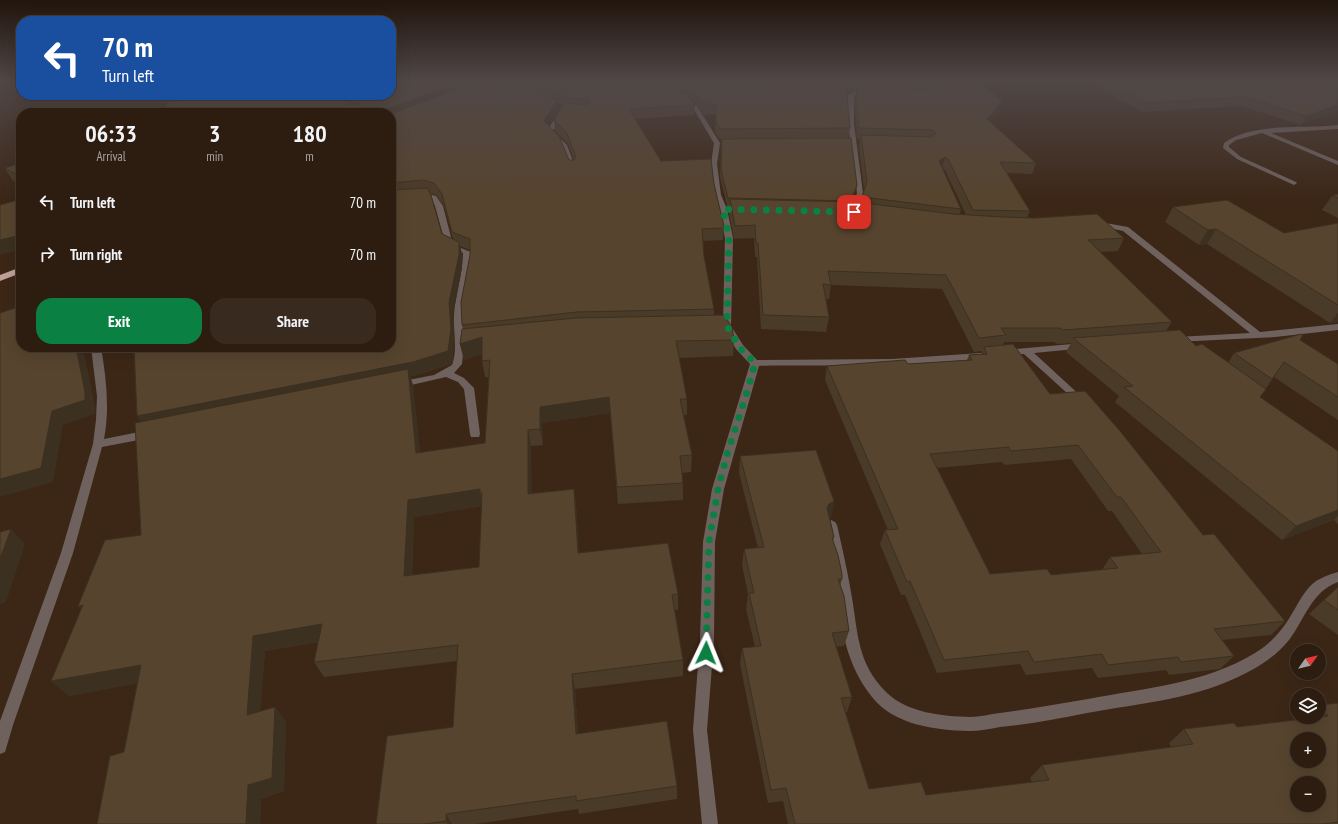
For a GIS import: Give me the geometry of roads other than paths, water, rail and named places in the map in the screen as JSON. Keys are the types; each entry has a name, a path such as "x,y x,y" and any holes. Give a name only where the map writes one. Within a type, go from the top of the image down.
{"highway":[{"path":"0,278 16,272"}],"street":[{"path":"556,120 550,131 552,135 564,145 573,169"},
{"path":"702,120 717,142 714,164 718,195 727,209 729,238 723,326 739,347 755,363 791,361 862,363 928,360 1094,345"},
{"path":"845,212 858,212 860,193 851,120"},
{"path":"1294,183 1244,160 1226,148 1226,144 1228,141 1241,136 1262,132 1338,127"},
{"path":"1262,132 1338,163"},
{"path":"717,142 724,142"},
{"path":"392,386 446,373 457,366 460,342 458,315 467,267 467,252 450,246 439,206 434,197 426,195 396,198"},
{"path":"1086,223 1106,224 1125,229 1257,334"},
{"path":"1188,349 1172,340 1275,334 1338,327"},
{"path":"1275,334 1288,341"},
{"path":"460,342 484,339"},
{"path":"1026,351 1080,400 1090,412"},
{"path":"0,747 6,725 67,553 102,428 96,352"},
{"path":"710,824 700,730 707,640 709,542 718,489 755,363"},
{"path":"446,373 461,380 469,388 475,434"},
{"path":"98,444 159,432"},
{"path":"831,524 844,586 852,644 863,671 874,688 887,703 910,715 934,721 972,724 1029,717 1166,692 1218,679 1260,658 1280,642 1290,628 1303,604 1316,588 1329,579 1338,577"},
{"path":"1280,617 1290,628"}]}
